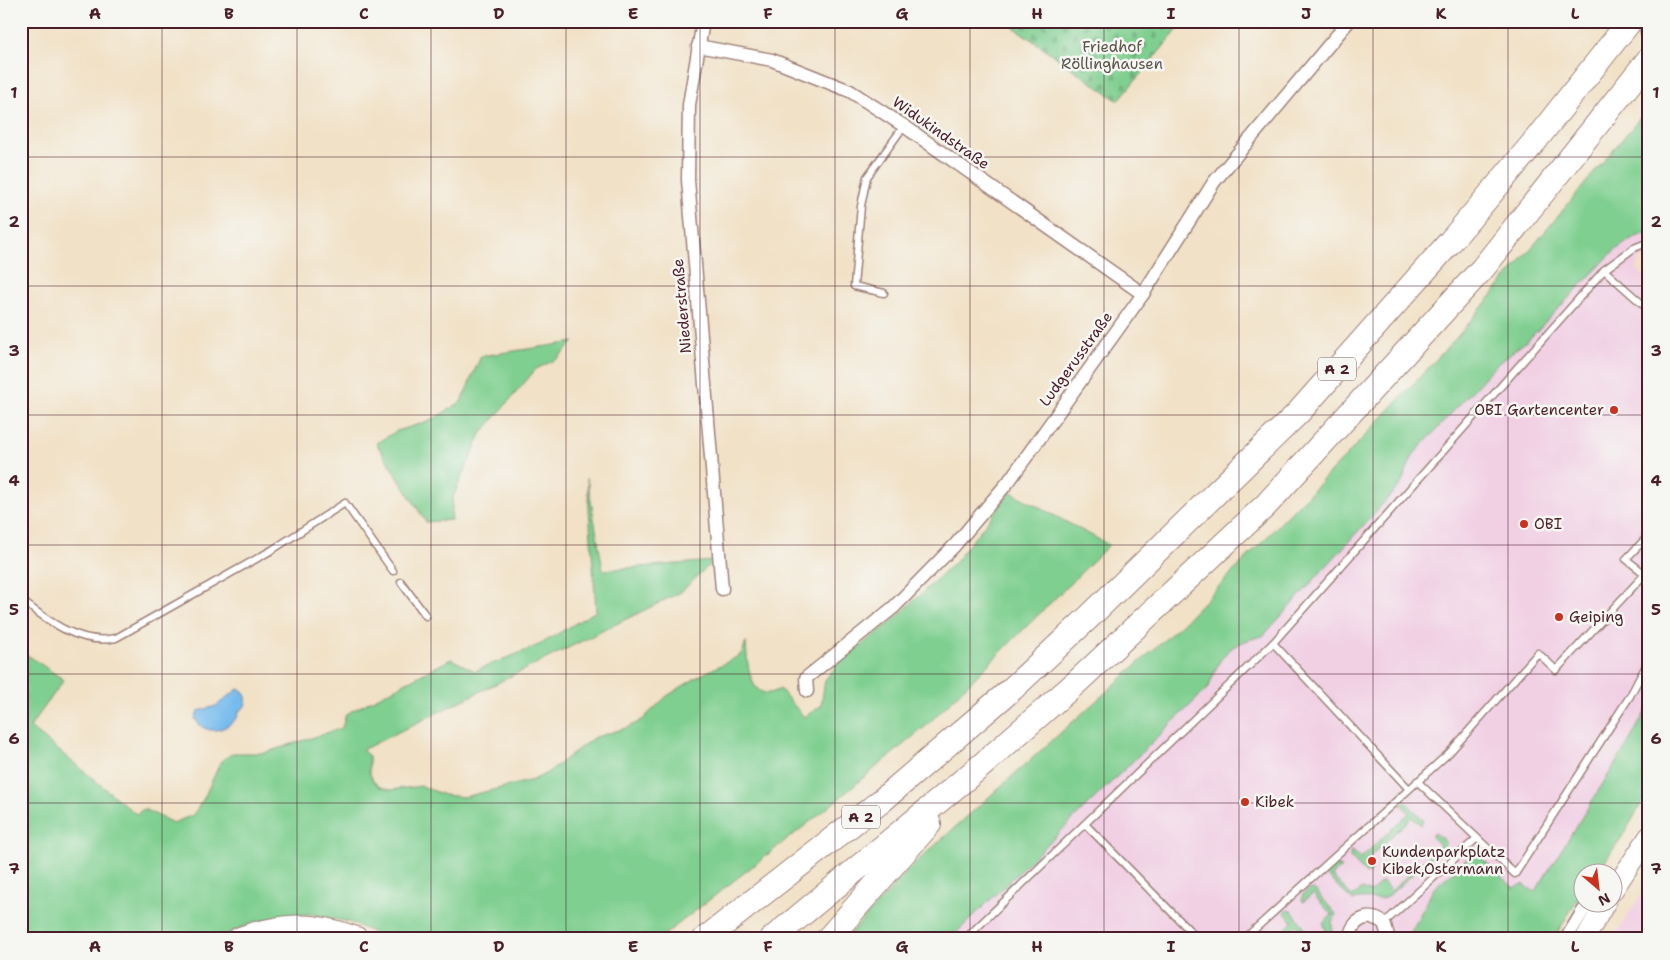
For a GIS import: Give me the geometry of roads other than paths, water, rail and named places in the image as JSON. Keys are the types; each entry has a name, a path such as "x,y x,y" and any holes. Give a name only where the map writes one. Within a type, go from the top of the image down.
{"highway":[{"name":"A 2","path":"705,939 880,802 1012,689 1090,616 1299,412 1450,242 1529,148 1630,21"},
{"name":"A 2","path":"772,939 982,765 1171,596 1266,505 1483,268 1649,59"},
{"path":"828,939 982,765"},
{"path":"240,939 297,925 320,927 356,939"}],"main road":[{"path":"1622,873 1649,836"},
{"path":"1584,939 1600,912"}],"street":[{"name":"Niederstraße","path":"703,21 689,105 688,180 722,589"},
{"name":"Ludgerusstraße","path":"807,691 806,678 894,608 955,545 1009,480 1143,294 1214,182 1349,21"},
{"path":"1644,21 1649,38"},
{"name":"Widukindstraße","path":"698,46 772,60 850,91 904,126 1143,294"},
{"path":"1566,939 1581,912"},
{"path":"1350,939 1353,928 1361,919 1374,917 1384,923 1389,939"}],"lane":[{"path":"884,294 854,286 861,206 867,177 904,126"},
{"path":"965,939 1086,825 1273,643 1604,270 1634,248 1649,242"},
{"path":"1604,270 1649,310"},
{"path":"21,600 61,628 88,640 102,642 116,638 272,550 345,503 393,571"},
{"path":"1244,939 1408,788 1449,753 1538,653 1556,670 1645,574 1626,558 1649,535"},
{"path":"401,582 426,616"},
{"path":"1273,643 1408,788"},
{"path":"1417,780 1515,874 1630,696 1649,660"},
{"path":"1086,825 1198,939"},
{"path":"1384,923 1477,838"}],"water":[{"path":"238,689 245,694 246,703 238,712 239,715 229,725 217,730 211,730 200,725 195,719 198,711 216,706"}],"place":[{"name":"OBI Gartencenter","path":"1614,410"},
{"name":"OBI","path":"1524,524"},
{"name":"Geiping","path":"1559,617"},
{"name":"Kibek","path":"1245,802"},
{"name":"Kundenparkplatz Kibek,Ostermann","path":"1372,861"}],"park label":[{"name":"Friedhof Röllinghausen","path":"1112,56"}]}
